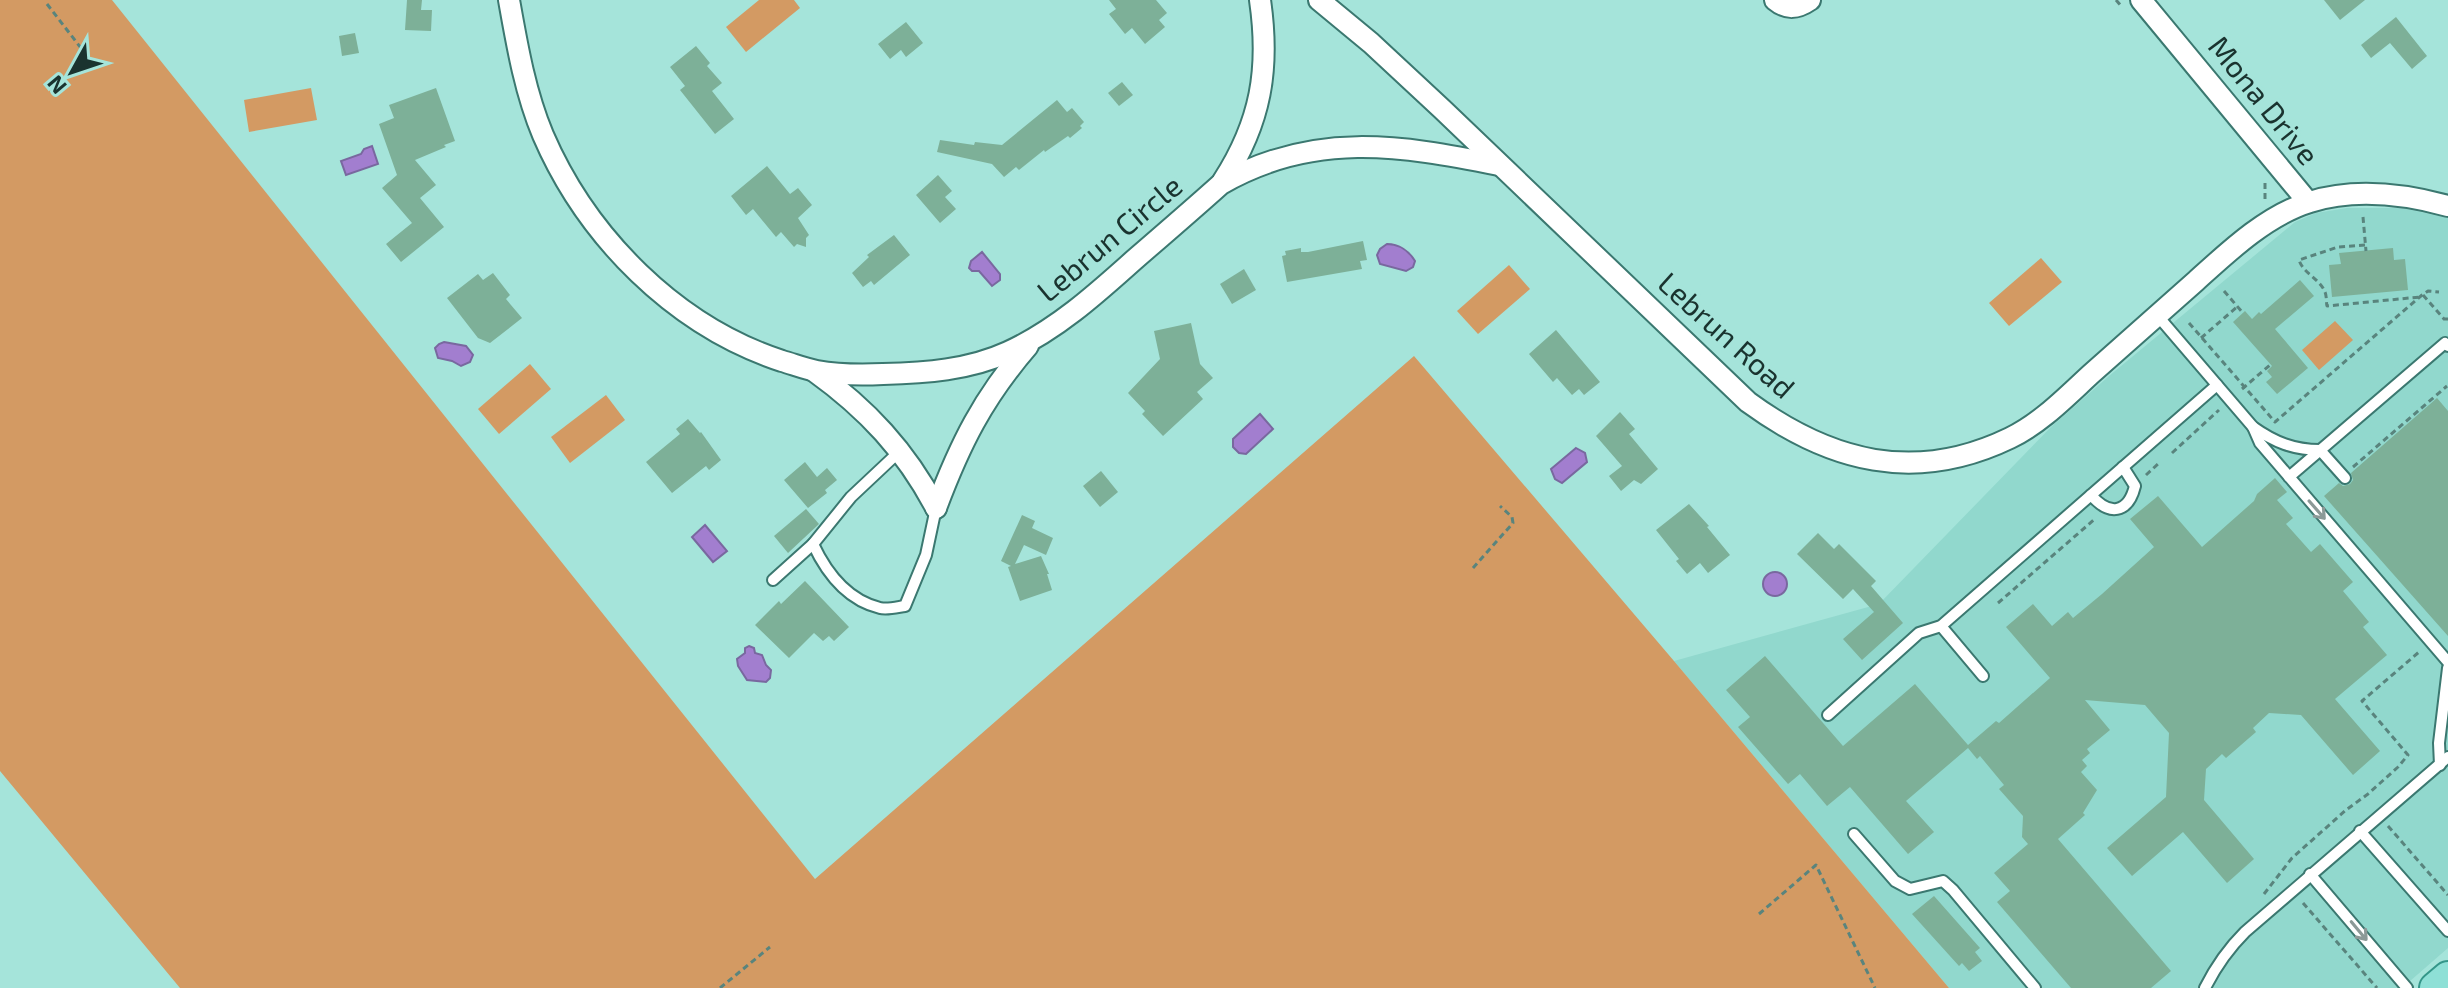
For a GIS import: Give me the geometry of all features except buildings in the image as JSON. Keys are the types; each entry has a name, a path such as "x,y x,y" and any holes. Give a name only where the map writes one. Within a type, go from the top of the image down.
{"main road":[{"path":"2435,988 2448,977"}],"street":[{"name":"Lebrun Circle","path":"509,0 520,60 542,133 585,212 617,251 666,298 712,329 757,352 814,371 859,375 932,373 1005,354 1036,338 1087,301 1221,184 1240,173 1306,152 1353,146 1400,148 1499,165"},
{"name":"Lebrun Circle","path":"1221,184 1245,141 1262,85 1264,48 1260,0"},
{"name":"Lebrun Road","path":"1319,0 1371,43 1748,402 1789,430 1852,456 1886,462 1941,459 1975,452 2012,437 2045,415 2219,260 2276,217 2308,202 2342,194 2425,200 2448,206"},
{"path":"1775,0 1792,8 1810,0"},
{"name":"Mona Drive","path":"2141,0 2308,202"},
{"name":"Lebrun Circle","path":"936,508 986,400 1006,371 1036,338"},
{"name":"Lebrun Circle","path":"814,371 858,404 901,450 936,508"}],"lane":[{"path":"2157,315 2253,427 2267,437 2292,447 2320,450 2347,474"},
{"path":"2289,477 2445,343 2448,346"},
{"path":"1828,715 1919,633 1941,626 2217,385"},
{"path":"2205,988 2230,946 2444,761 2439,743 2448,665 2260,443 2253,427"},
{"path":"773,580 813,544 851,497 901,450"},
{"path":"2091,495 2107,509 2126,505 2132,498 2135,486 2123,467"},
{"path":"813,544 824,568 848,593 882,609 905,606 926,555 936,508"},
{"path":"1941,626 1983,676"},
{"path":"2360,831 2448,931"},
{"path":"1854,834 1895,881 1910,889 1943,881 2035,988"},
{"path":"2310,874 2407,988"}],"path":[{"path":"47,4 91,61"},
{"path":"2363,217 2366,248 2338,247 2299,260 2301,267 2325,292 2327,306 2421,296"},
{"path":"2224,291 2243,313"},
{"path":"2189,323 2275,422 2421,296 2428,291 2439,292"},
{"path":"2421,296 2444,319 2448,319"},
{"path":"2201,338 2237,307"},
{"path":"2243,388 2270,365"},
{"path":"2347,474 2447,386"},
{"path":"2172,453 2219,410"},
{"path":"2142,478 2158,464"},
{"path":"1473,568 1513,523 1512,517 1500,506"},
{"path":"1998,603 2100,515"},
{"path":"2260,899 2292,858 2392,773 2408,755 2362,701 2419,652"},
{"path":"2364,797 2371,806"},
{"path":"2386,825 2448,895"},
{"path":"1759,914 1816,865 1875,988"},
{"path":"2300,899 2377,988"},
{"path":"720,988 770,947"}],"shaded area":[{"path":"0,0 112,0 815,879 1414,356 1949,988 180,988 0,771"},
{"path":"759,0 794,0 800,8 746,52 726,27"},
{"path":"311,88 317,120 249,132 244,100"},
{"path":"372,146 378,164 346,175 341,161 361,154"},
{"path":"2347,208 2402,208 2448,218 2448,948 2402,988 1949,988 1674,661 1879,604 2051,427 2109,376 2295,222 2316,213"},
{"path":"1387,244 1407,251 1415,261 1413,267 1406,271 1380,264 1377,255"},
{"path":"982,252 1000,274 1000,280 992,286 979,271 969,268 971,261"},
{"path":"2041,258 2062,282 2009,326 1989,303"},
{"path":"1509,265 1530,289 1478,334 1457,311"},
{"path":"2335,321 2353,340 2319,370 2302,350"},
{"path":"444,342 466,346 473,355 470,362 461,366 438,358 435,348"},
{"path":"530,364 551,389 499,434 478,409"},
{"path":"606,395 625,420 570,463 551,437"},
{"path":"1260,414 1273,429 1246,454 1239,453 1233,447 1233,439"},
{"path":"1576,448 1585,453 1587,462 1562,483 1555,479 1551,469"},
{"path":"705,525 727,551 713,562 692,537"},
{"path":"1775,572 1784,575 1787,584 1784,593 1775,596 1766,593 1763,584 1766,575"},
{"path":"749,646 762,655 771,670 766,682 747,680 738,666 737,659"}]}
